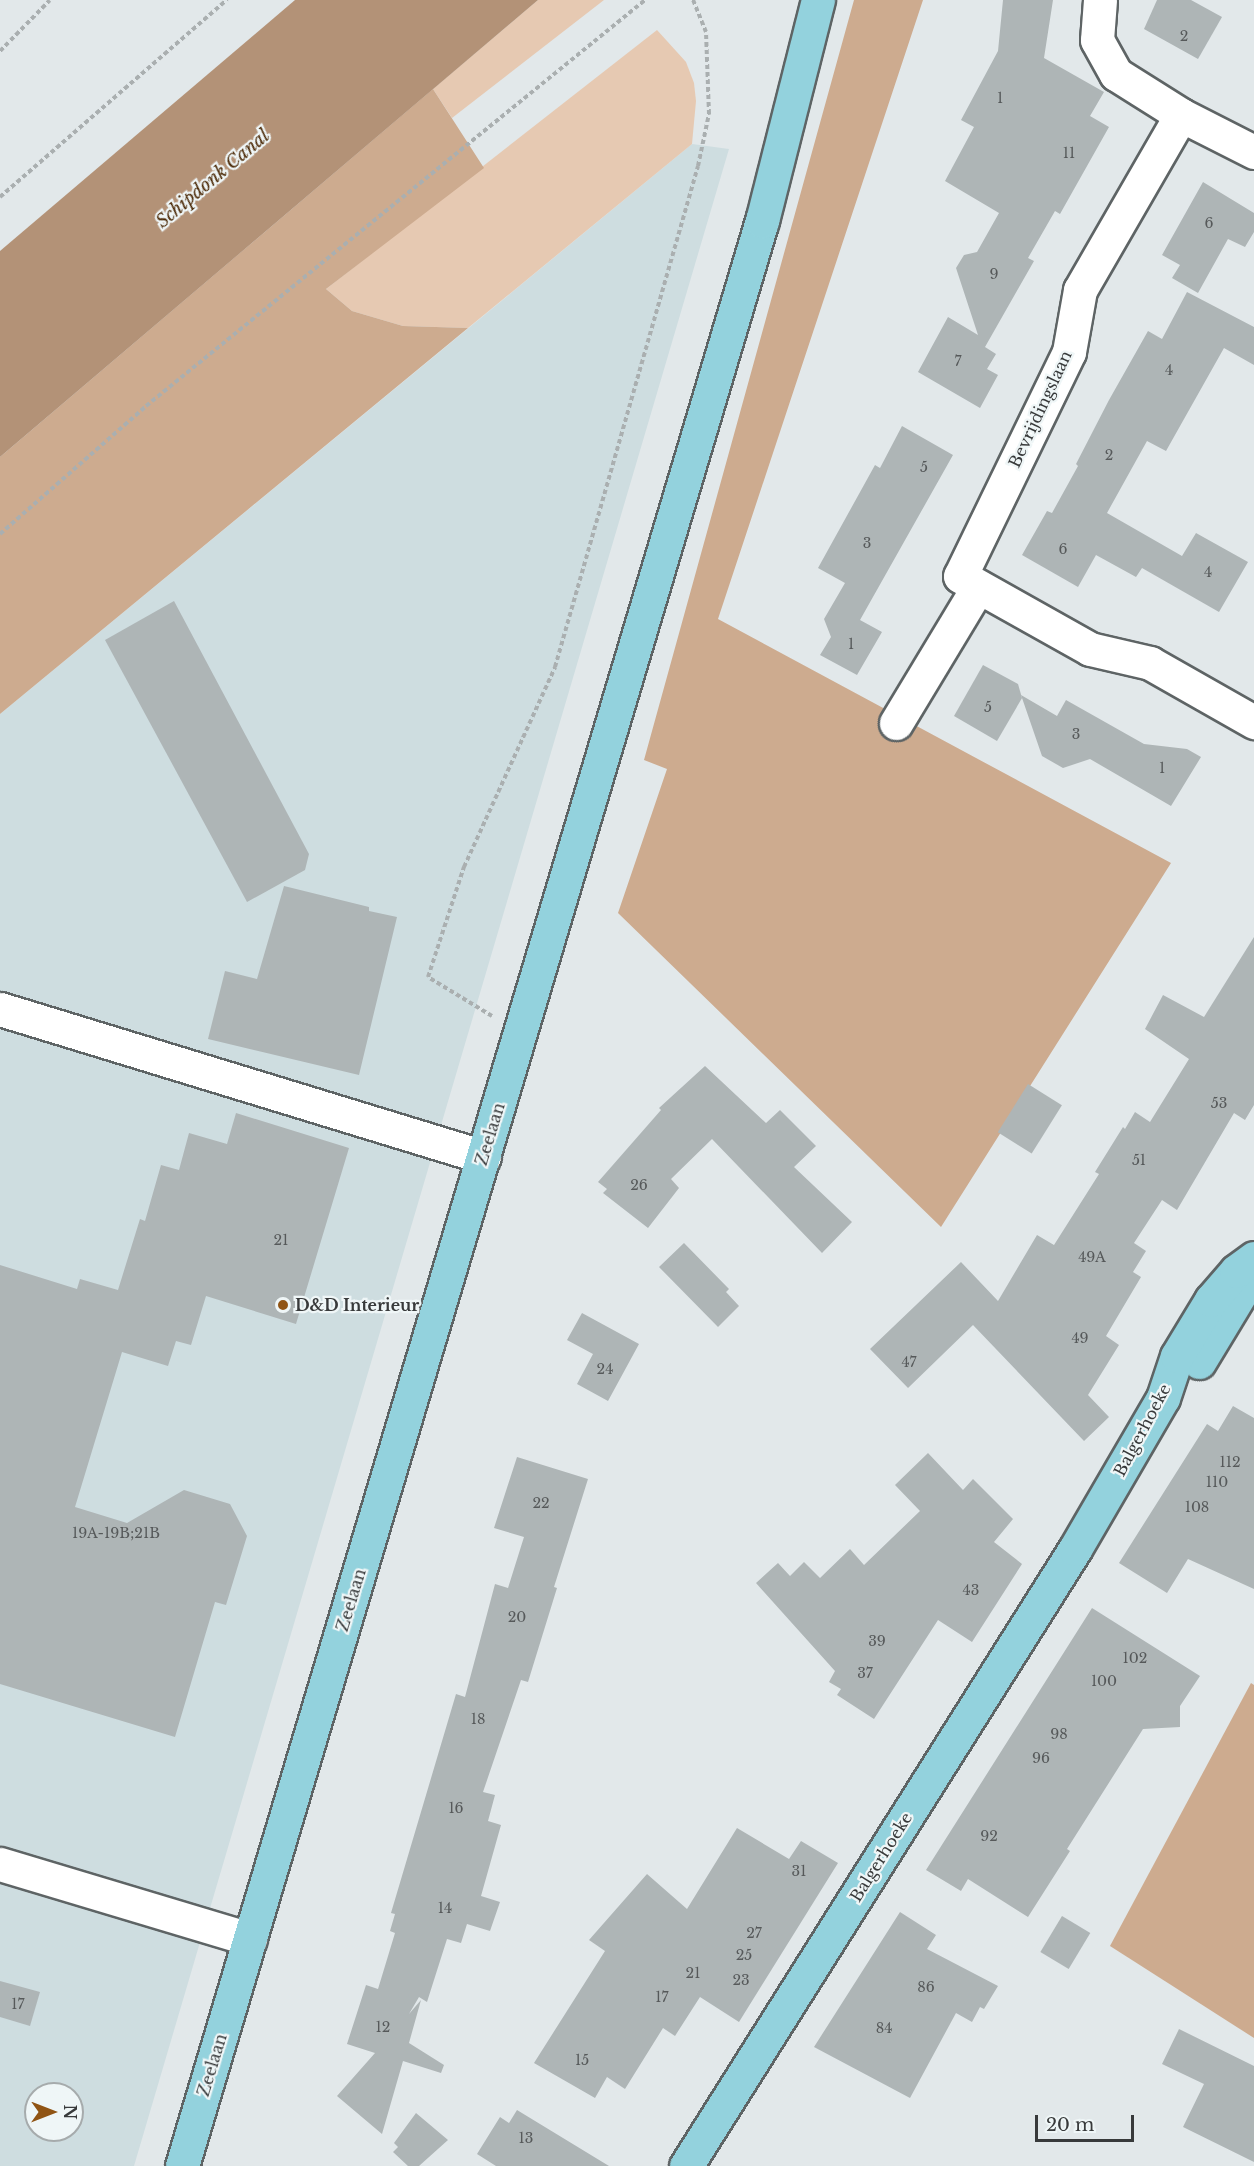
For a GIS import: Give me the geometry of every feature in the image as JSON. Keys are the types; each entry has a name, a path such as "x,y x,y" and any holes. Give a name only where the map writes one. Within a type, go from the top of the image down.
{"main road":[{"name":"Zeelaan","path":"182,2166 762,221 817,2"},
{"name":"Balgerhoeke","path":"686,2166 1075,1549 1163,1398 1177,1356 1211,1300 1236,1271 1254,1258"},
{"name":"Balgerhoeke","path":"1075,1549 1161,1446 1180,1414 1195,1368 1248,1284 1254,1270"}],"street":[{"path":"1100,0 1097,40 1116,74 1181,115 1254,152"},
{"name":"Bevrijdingslaan","path":"896,723 969,582 1069,352 1080,290 1181,115"},
{"path":"969,582 1090,650 1150,663 1254,722"},
{"path":"0,1009 484,1157"},
{"path":"0,1864 250,1939"}],"path":[{"path":"0,51 50,0"},
{"path":"0,197 227,0"},
{"path":"0,534 146,406 645,0"},
{"path":"521,1033 428,977 464,867 555,667 698,166 709,114 706,32 693,0"}],"shaded area":[{"path":"538,0 604,0 452,118 433,89"},
{"path":"854,0 923,0 718,619 1171,863 941,1227 618,913 667,769 644,760"},
{"path":"657,30 686,62 694,83 696,101 692,144 468,328 403,326 352,311 326,289"},
{"path":"433,89 484,168 326,289 352,311 403,326 468,328 0,714 0,457"},
{"path":"692,144 729,149 134,2166 0,2166 0,714"},
{"path":"1251,1683 1254,1685 1254,2038 1110,1946"}],"water":[{"name":"Schipdonk Canal","path":"295,0 538,0 0,457 0,251"}],"building":[{"path":"1003,0 1053,0 1044,58 1104,92 1090,116 1109,127 1060,214 1055,211 1028,258 1034,261 985,347 996,354 987,369 998,375 980,408 918,372 948,317 978,335 956,268 964,255 977,252 999,213 945,181 974,127 961,120 998,51"},
{"path":"1157,0 1191,0 1222,17 1198,59 1144,29"},
{"path":"1203,182 1254,213 1254,232 1245,247 1228,239 1198,293 1172,278 1180,265 1162,255"},
{"path":"1187,292 1254,327 1254,365 1224,348 1166,451 1147,441 1107,513 1182,556 1196,533 1248,562 1219,612 1142,568 1136,577 1096,555 1078,587 1022,555 1047,511 1052,513 1078,466 1076,464 1109,400 1148,331 1162,339"},
{"path":"902,426 953,455 860,620 882,632 857,675 820,655 831,637 824,619 845,583 818,568 875,465 880,468"},
{"path":"174,601 309,854 305,870 247,902 105,640"},
{"path":"983,665 1018,684 1022,698 997,741 954,716"},
{"path":"1021,695 1057,716 1066,700 1144,744 1187,749 1201,757 1171,806 1090,759 1063,768 1042,756"},
{"path":"284,886 369,907 369,911 397,917 359,1075 208,1039 225,971 257,979"},
{"path":"1254,937 1254,1105 1245,1120 1234,1113 1177,1210 1162,1200 1134,1243 1146,1251 1133,1272 1141,1277 1106,1336 1119,1345 1088,1395 1109,1417 1084,1441 973,1325 908,1388 870,1349 961,1262 998,1301 1037,1235 1054,1245 1099,1174 1095,1172 1123,1127 1125,1129 1135,1112 1150,1122 1189,1059 1145,1029 1163,995 1204,1017"},
{"path":"705,1066 766,1123 780,1110 816,1146 794,1167 852,1222 822,1253 712,1139 671,1179 679,1188 648,1228 603,1193 607,1189 598,1182 661,1110 659,1108"},
{"path":"1028,1084 1062,1105 1032,1154 998,1132"},
{"path":"236,1113 349,1148 296,1324 206,1296 191,1345 176,1341 168,1366 122,1352 75,1507 127,1523 184,1490 230,1504 247,1536 226,1605 215,1602 175,1737 0,1684 0,1265 77,1289 80,1279 118,1290 140,1219 145,1221 161,1165 179,1170 189,1133 227,1144"},
{"path":"684,1243 729,1289 726,1292 739,1306 718,1327 659,1267"},
{"path":"582,1313 639,1344 608,1401 577,1384 593,1354 567,1340"},
{"path":"1233,1406 1254,1418 1254,1589 1188,1559 1167,1593 1119,1563 1207,1424 1218,1431"},
{"path":"928,1453 963,1490 973,1479 1013,1519 994,1542 1022,1564 972,1642 938,1620 874,1719 837,1695 841,1689 829,1682 835,1671 756,1583 778,1563 790,1576 804,1562 820,1578 850,1549 864,1565 920,1511 895,1485"},
{"path":"517,1457 588,1479 554,1587 557,1588 528,1682 521,1680 483,1792 495,1795 488,1821 501,1825 481,1896 500,1902 490,1931 467,1924 461,1943 447,1939 427,2002 419,1997 409,2014 421,2000 409,2043 444,2065 441,2073 403,2061 382,2134 337,2096 375,2053 347,2044 366,1985 378,1989 395,1933 390,1931 395,1914 391,1913 456,1694 465,1697 495,1584 508,1588 524,1537 494,1528"},
{"path":"1092,1608 1200,1676 1180,1706 1180,1727 1143,1729 1067,1849 1070,1851 1028,1917 968,1879 961,1891 926,1870"},
{"path":"737,1828 789,1859 801,1841 838,1863 739,2022 700,1997 675,2036 663,2028 625,2089 607,2077 595,2098 534,2063 605,1951 589,1940 647,1874 687,1909"},
{"path":"900,1912 936,1935 927,1949 998,1986 984,2009 980,2007 972,2022 956,2013 910,2098 814,2047"},
{"path":"1062,1916 1090,1933 1069,1969 1040,1952"},
{"path":"0,1981 40,1992 30,2026 0,2017"},
{"path":"1179,2029 1254,2066 1254,2162 1183,2127 1204,2084 1162,2064"},
{"path":"517,2110 609,2166 496,2166 477,2154 500,2117 509,2123"},
{"path":"416,2113 448,2140 419,2166 408,2166 393,2152 398,2147 394,2143"}],"place":[{"name":"D&D Interieur","path":"283,1305"}]}
